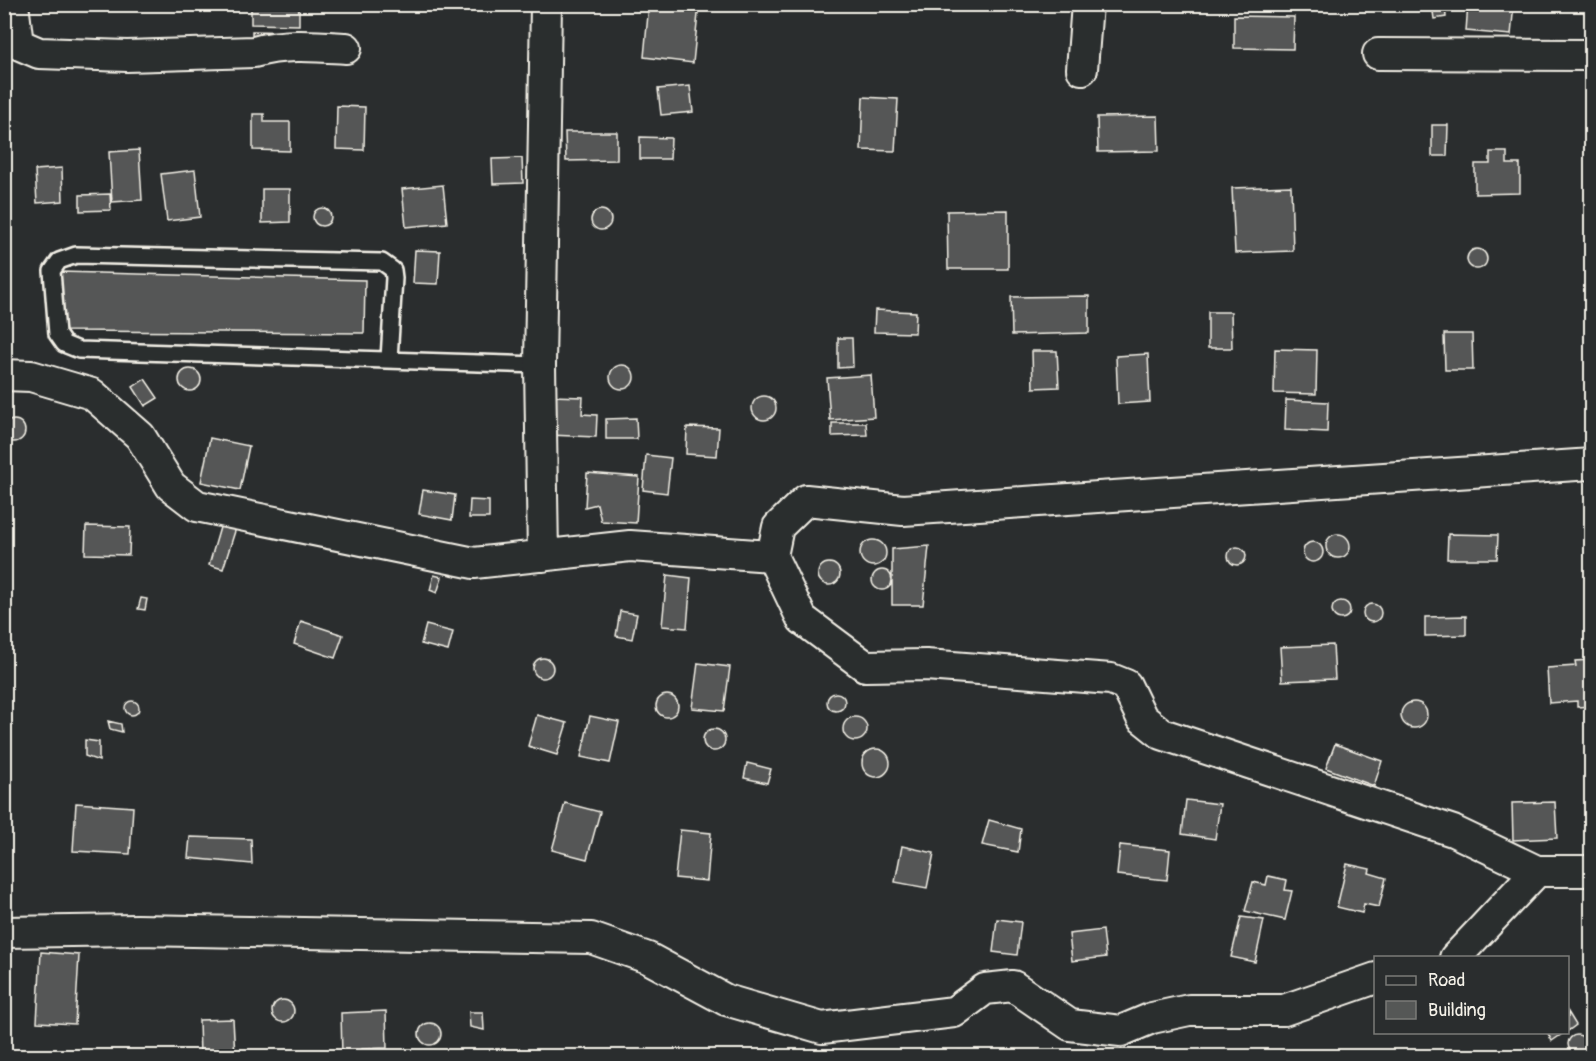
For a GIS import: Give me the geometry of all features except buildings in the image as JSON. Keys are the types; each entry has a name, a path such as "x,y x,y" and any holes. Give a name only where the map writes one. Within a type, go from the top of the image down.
{"street":[{"path":"13,4 18,44 39,53 127,56 254,52 268,48 309,46 346,48"},
{"path":"543,556 540,365 546,4"},
{"path":"1082,69 1087,4"},
{"path":"1378,54 1592,55"},
{"path":"4,375 31,376 92,394 140,436 171,486 197,506 474,563 630,546 772,556"},
{"path":"1592,464 903,510 806,500 778,527 772,556 802,619 865,666 926,665 1112,679 1126,685 1142,718 1162,734 1453,831 1537,871 1592,871"},
{"path":"1456,956 1537,871"},
{"path":"4,932 137,930 591,938 648,958 726,1000 822,1028 954,1012 985,988 1014,986 1070,1025 1121,1031 1152,1018 1189,1010 1284,1010 1374,979"}],"lane":[{"path":"389,359 394,279 393,270 382,262 76,255 59,261 52,271 57,334 64,344 79,350 540,365"}]}
